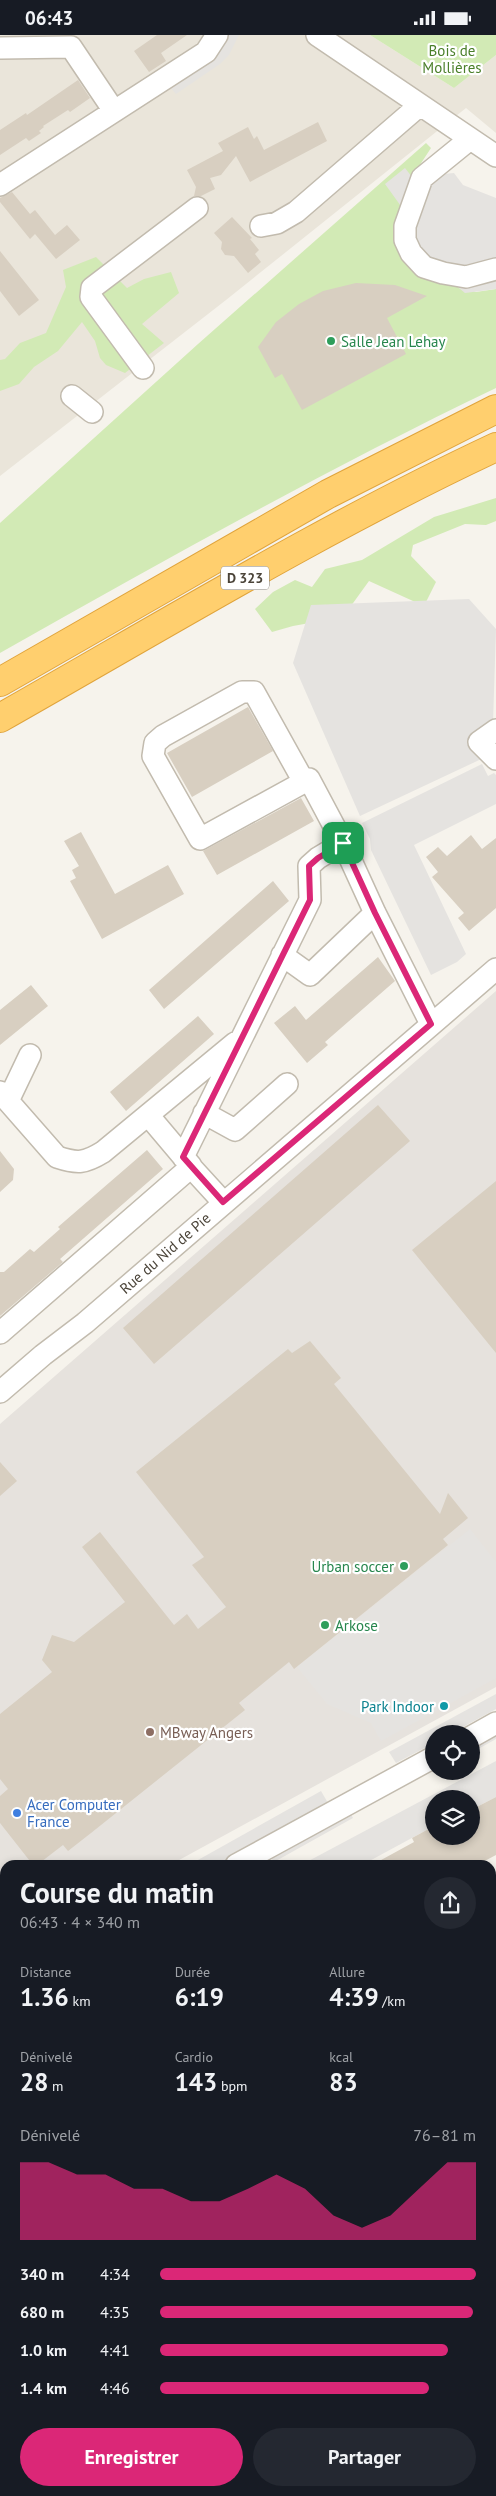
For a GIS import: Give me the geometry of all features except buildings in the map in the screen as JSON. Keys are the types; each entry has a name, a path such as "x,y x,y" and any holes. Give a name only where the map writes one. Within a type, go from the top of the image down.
{"highway":[{"name":"D 323","path":"0,682 328,494 496,409"},
{"name":"D 323","path":"0,718 306,544 496,447"},
{"path":"0,666 90,618 139,601"}],"street":[{"path":"0,185 206,52 217,35"},
{"path":"317,35 496,156"},
{"path":"0,48 71,47 114,111"},
{"path":"261,226 277,223 296,212 420,105"},
{"path":"470,139 422,178 405,227 405,240 411,253 424,267 466,277 496,269"},
{"path":"143,368 90,297 92,288 197,208"},
{"path":"72,396 92,412"},
{"path":"304,782 254,692 242,691 163,736 155,743 153,756 200,839 304,782 309,779 343,843 375,913 431,1024"},
{"path":"496,730 479,742 496,759"},
{"path":"0,1333 187,1162 204,1113 310,900 309,866 318,858 343,843"},
{"path":"282,955 310,975 375,913"},
{"name":"Rue du Nid de Pie","path":"0,1402 85,1323 223,1202 496,969"},
{"path":"30,1055 4,1096 57,1157 70,1162 86,1162 103,1152 240,1038"},
{"path":"204,1113 235,1130 287,1084"},
{"path":"148,1115 223,1202"},
{"name":"Rue du Nid de Pie","path":"0,1392 43,1355 85,1323"},
{"path":"480,1732 496,1723"},
{"path":"245,1860 425,1762"}],"shaded area":[{"path":"0,35 370,35 454,88 496,55 496,133 466,108 226,300 0,476"},
{"path":"224,35 239,35 229,55 220,64 176,94 168,85"},
{"path":"405,168 412,177 454,173 463,185 496,198 496,289 465,293 454,284 430,279 403,209 385,184"},
{"path":"469,599 496,629 492,754 360,816 293,663 311,605"},
{"path":"482,764 488,776 494,773 496,775 496,804 414,845 466,954 457,962 431,975 371,850 370,839 362,823"},
{"path":"496,991 496,1687 179,1860 0,1860 0,1424"},
{"path":"470,1529 496,1562 496,1678 449,1704 447,1701 438,1706 440,1709 381,1741 371,1723 327,1704 297,1667"},
{"path":"496,1694 496,1709 467,1725 439,1725"},
{"path":"496,1731 496,1739 480,1748 480,1740"},
{"path":"425,1732 425,1748 396,1763 389,1752"},
{"path":"496,1761 496,1797 480,1805 480,1790 442,1790 460,1780 480,1780 480,1770"},
{"path":"321,1791 328,1803 228,1860 198,1860"},
{"path":"425,1799 425,1831 371,1860 310,1860"},
{"path":"350,1812 353,1818 278,1860 273,1860 270,1856"}],"green space":[{"name":"Bois de Mollières","path":"370,35 496,35 496,55 454,88"},
{"path":"426,143 431,148 412,177 403,209 454,284 476,292 496,289 496,388 308,483 0,653 0,523 198,344"},
{"path":"96,257 127,288 144,279 171,272 179,293 142,324 164,343 125,373 106,365 100,358 95,341 82,322 58,351 34,367 19,384 0,391 0,360 5,359 20,343 46,333 66,287 63,270"},
{"path":"496,498 496,521 486,525 465,524 413,545 411,556 436,582 424,606 369,581 343,617 293,626 272,632 255,609 273,592 295,580 312,587 325,569 362,560 434,517"}],"place":[{"name":"Salle Jean Lehay","path":"331,341"},
{"name":"Urban soccer","path":"404,1566"},
{"name":"Arkose","path":"325,1625"},
{"name":"Park Indoor","path":"444,1706"},
{"name":"MBway Angers","path":"150,1732"},
{"name":"Acer Computer France","path":"17,1813"}],"route":[{"path":"343,843 375,913 431,1024 223,1202 183,1157 240,1038 310,900 309,866 318,858 343,843"}]}
